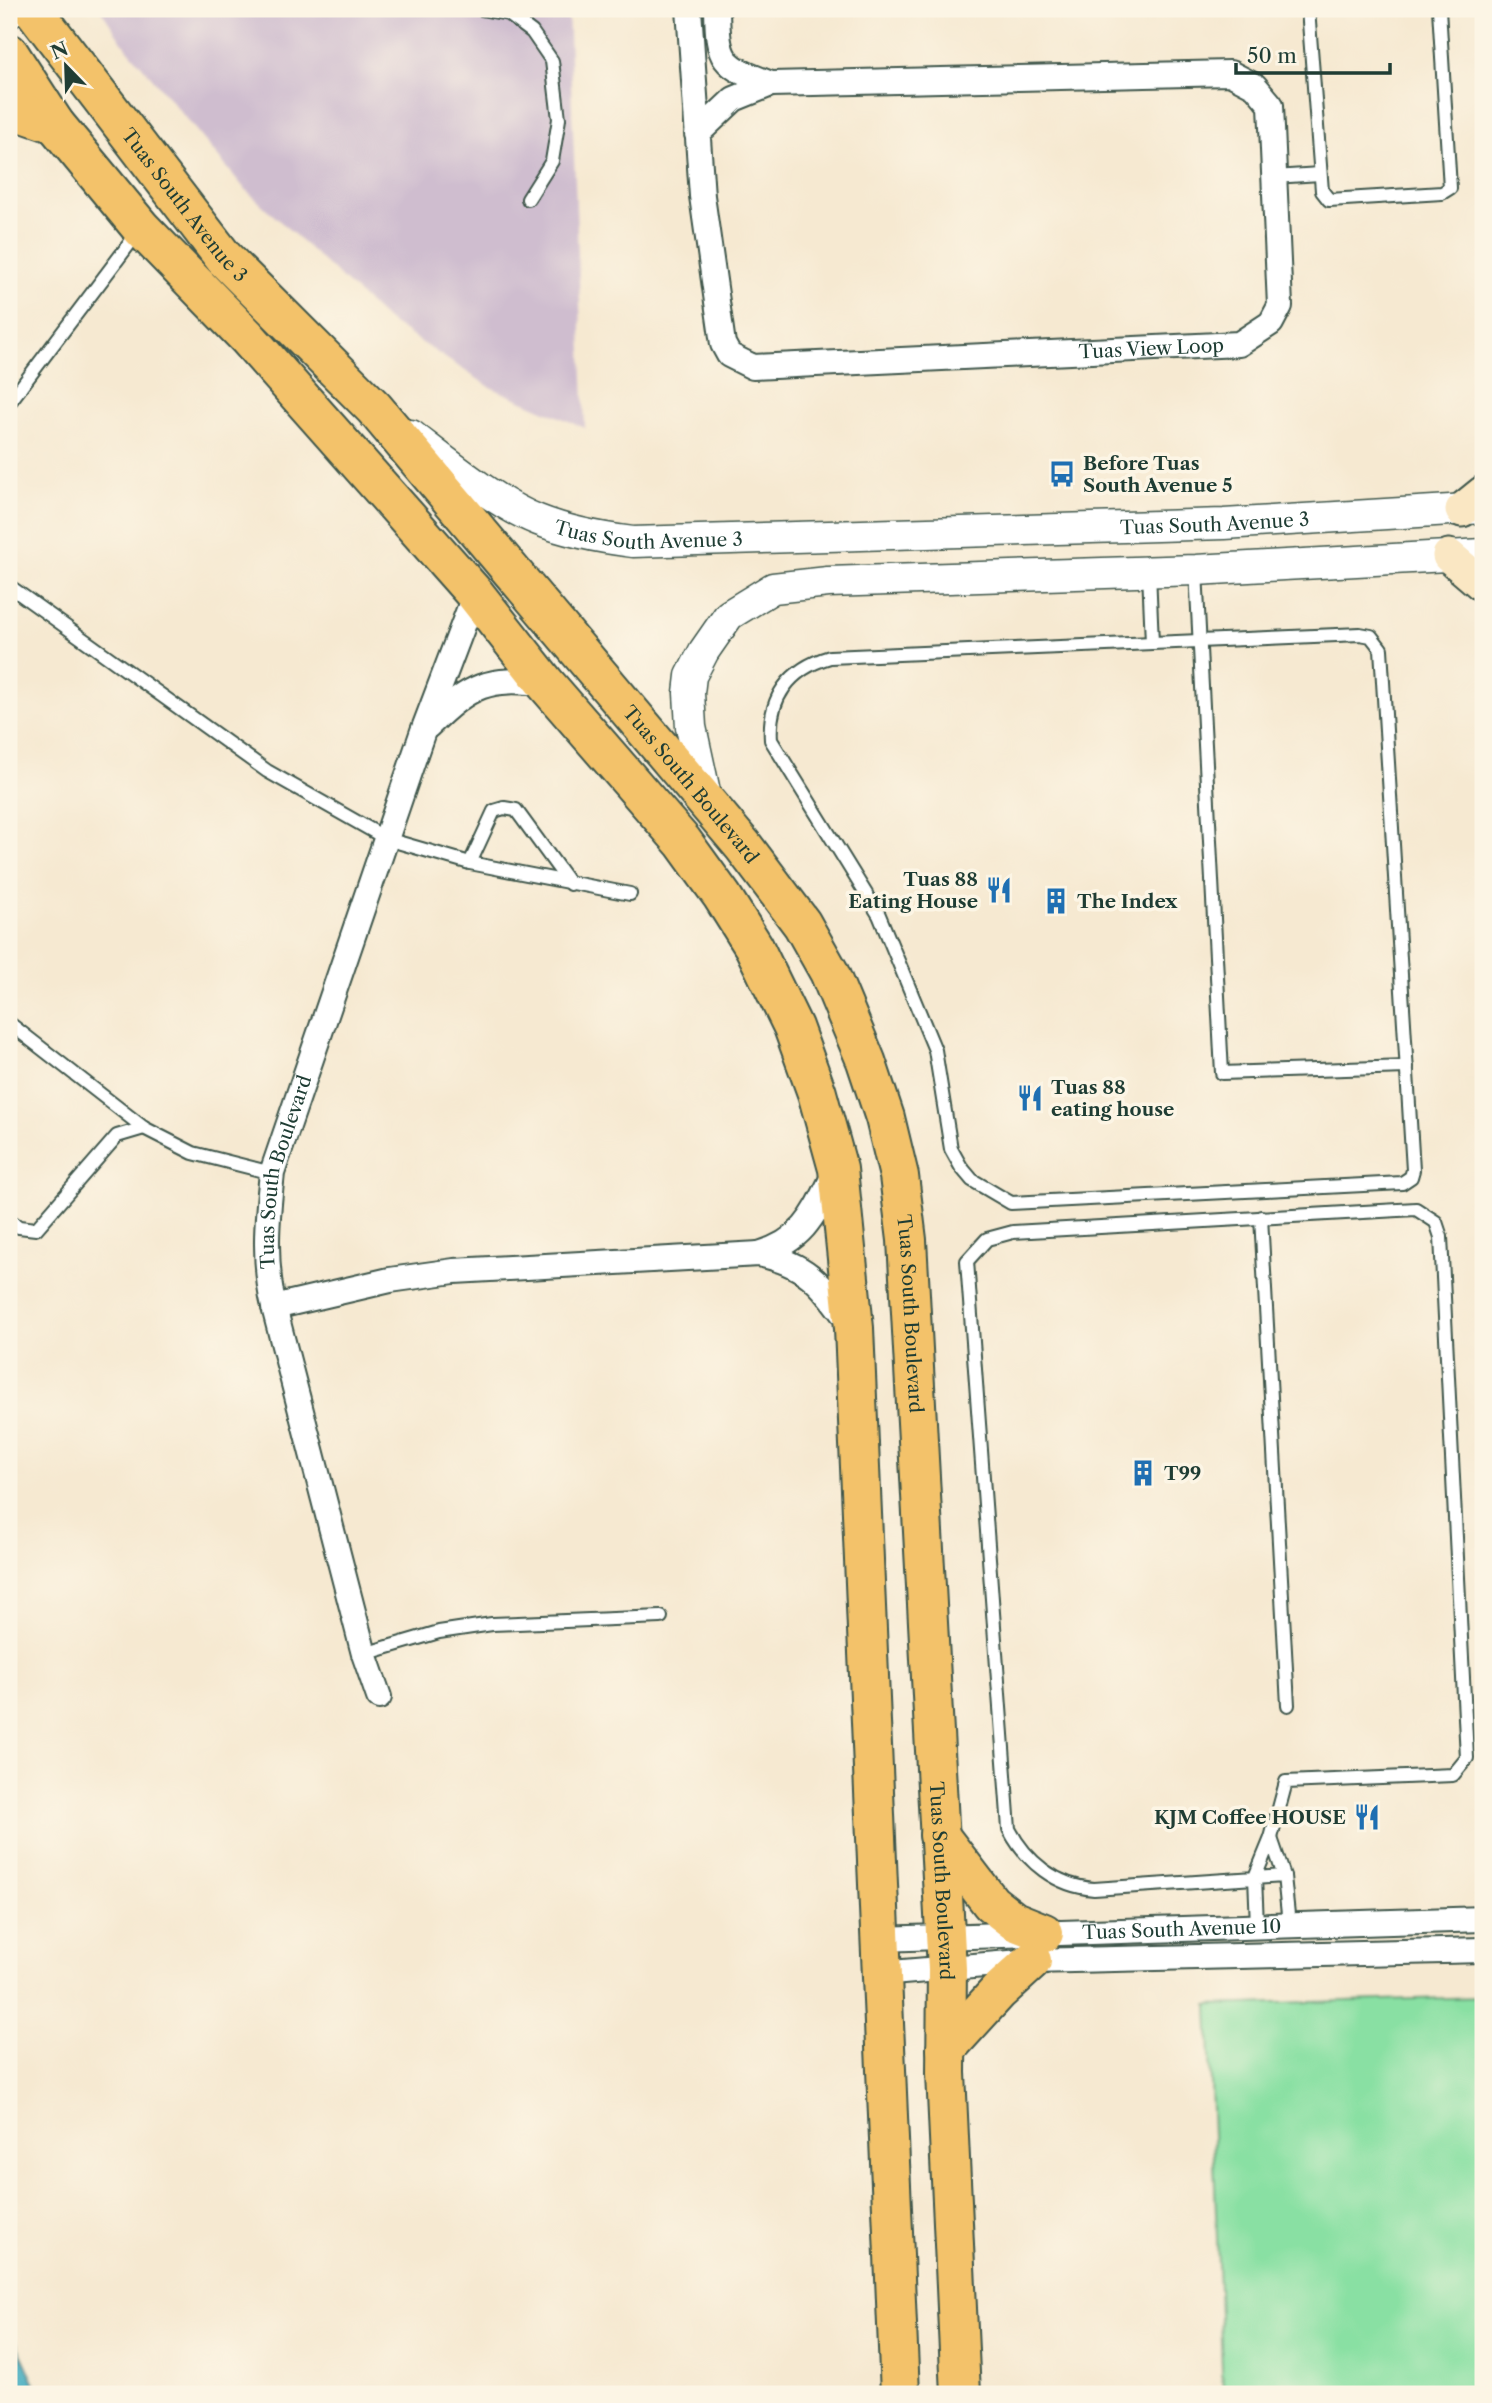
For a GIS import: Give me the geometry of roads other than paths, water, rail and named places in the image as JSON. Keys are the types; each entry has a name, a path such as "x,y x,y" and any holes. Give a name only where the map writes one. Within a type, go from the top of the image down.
{"main road":[{"name":"Tuas South Avenue 3","path":"33,9 224,258 374,408"},
{"name":"Tuas South Avenue 3","path":"9,53 55,124 141,228 257,347 475,594"},
{"path":"9,108 55,124"},
{"name":"Tuas South Boulevard","path":"374,408 744,847 802,924 829,972 866,1061 885,1118 899,1175 908,1254 945,1953 946,2049 961,2394"},
{"path":"1449,556 1483,585"},
{"path":"475,594 546,684 683,842 722,896 754,947 793,1027 817,1093 838,1169 854,1328 900,2394"},
{"path":"939,1835 991,1903 1014,1921 1038,1947 946,2049"}],"street":[{"name":"Tuas View Loop","path":"689,9 697,134 723,344 729,355 753,367 1239,344 1271,323 1280,306 1271,105 1255,86 1230,73 771,84 734,99 697,134"},
{"name":"Tuas View Loop","path":"717,9 722,58 730,66 771,84"},
{"name":"Tuas South Avenue 3","path":"374,408 463,475 536,520 590,536 633,542 1224,524 1476,504"},
{"path":"708,805 691,727 691,676 704,651 729,615 773,588 828,582 1196,570 1483,554"},
{"name":"Tuas South Boulevard","path":"379,1698 364,1654 274,1307 266,1272 265,1246 272,1173 423,731 475,594"},
{"path":"423,731 447,707 495,680 546,684"},
{"path":"759,1254 777,1247 807,1226 838,1169"},
{"path":"274,1307 390,1280 454,1271 759,1254 787,1261 817,1279 854,1328"},
{"name":"Tuas South Avenue 10","path":"880,1957 1038,1947 1257,1925 1483,1919"},
{"name":"Tuas South Avenue 10","path":"1038,1947 1483,1950"},
{"name":"Tuas South Avenue 10","path":"880,1957 945,1953"}],"lane":[{"path":"9,24 27,9"},
{"path":"481,9 508,14 532,33 552,61 559,119 552,161 528,199"},
{"path":"1308,9 1320,174 1322,191 1329,200 1442,193 1450,188 1439,9"},
{"path":"1274,177 1320,174"},
{"path":"9,404 141,228"},
{"path":"1196,570 1222,1073 1407,1068"},
{"path":"1149,572 1152,643"},
{"path":"9,586 268,771 387,839 470,863 630,894"},
{"path":"1360,634 1371,636 1381,649 1413,1170 1411,1177 1402,1183 1011,1203 972,1180 951,1149 930,1038 879,915 771,740 770,722 774,703 782,687 798,671 830,657 1198,642 1360,634"},
{"path":"470,863 494,811 509,807 516,810 570,884"},
{"path":"9,1023 144,1128 193,1153 272,1173"},
{"path":"9,1220 19,1227 36,1229 117,1136 144,1128"},
{"path":"1257,1925 1255,1877 1271,1838 1286,1782 1453,1775 1467,1758 1441,1237 1436,1222 1416,1209 1013,1232 987,1240 967,1261 1009,1829 1020,1851 1072,1888 1094,1889 1255,1877 1284,1876"},
{"path":"1261,1217 1288,1705"},
{"path":"364,1654 439,1632 492,1624 661,1617"},
{"path":"1271,1838 1284,1876 1289,1923"}],"water":[{"path":"9,2328 40,2394 9,2394"}],"place":[{"name":"Before Tuas South Avenue 5","path":"1062,474"},
{"name":"Tuas 88 Eating House","path":"999,890"},
{"name":"The Index","path":"1056,901"},
{"name":"Tuas 88 eating house","path":"1030,1098"},
{"name":"T99","path":"1143,1473"},
{"name":"KJM Coffee HOUSE","path":"1367,1817"}]}
